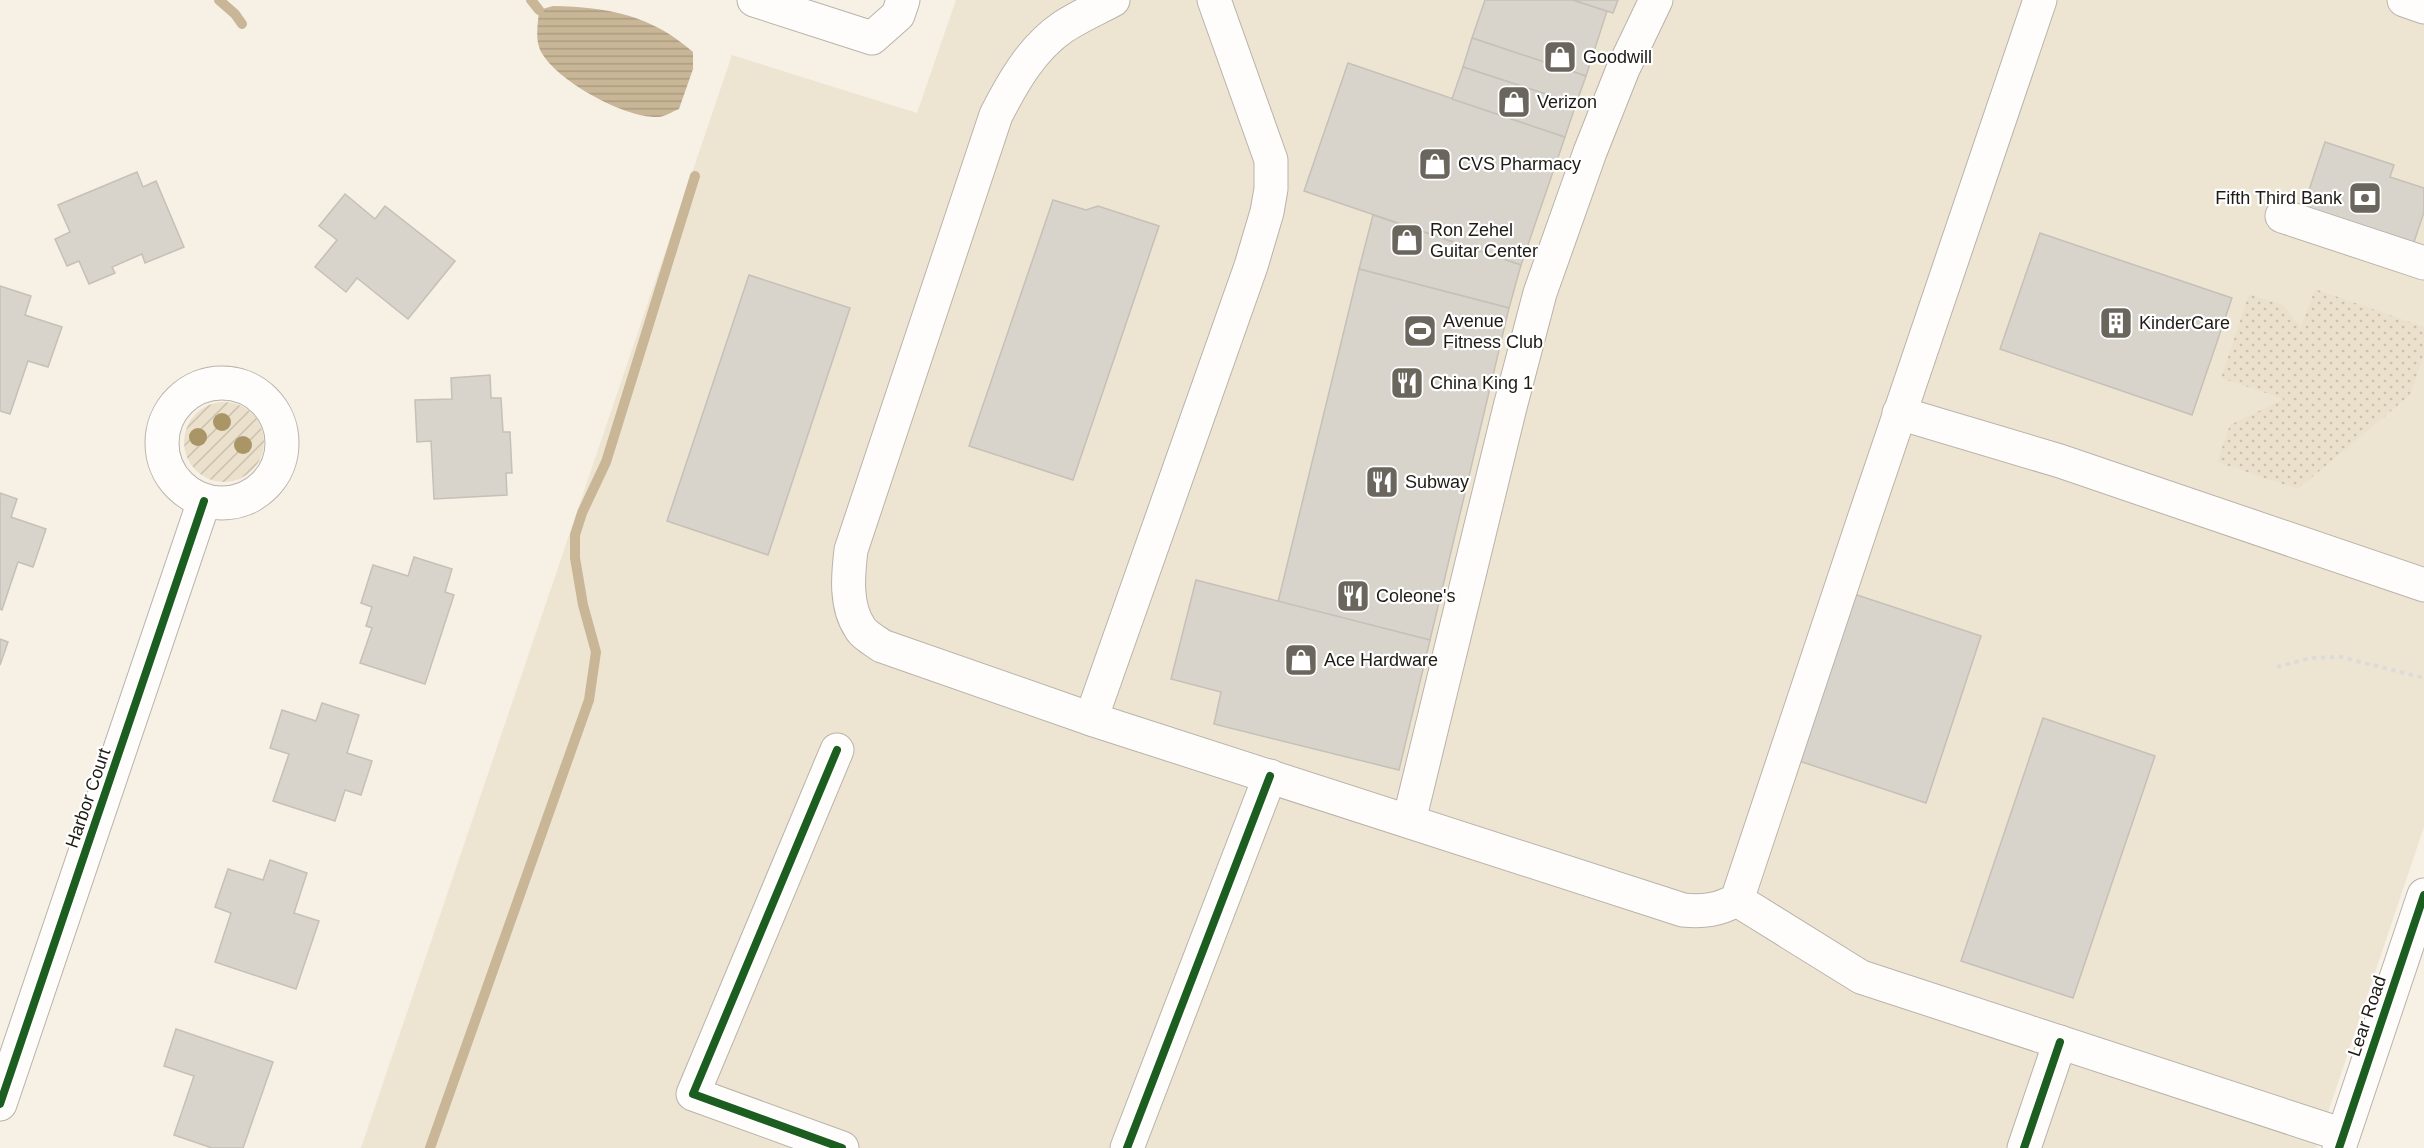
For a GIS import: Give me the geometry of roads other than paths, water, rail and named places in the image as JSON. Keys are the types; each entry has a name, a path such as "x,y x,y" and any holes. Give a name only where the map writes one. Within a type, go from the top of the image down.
{"street":[{"path":"774,3 872,38 898,15 903,0"},
{"path":"1113,0 1063,27 1044,43 1028,60 996,115 851,550 848,578 850,602 860,629 882,646 1091,719 1683,910 1705,912 1722,908 1737,900 1899,413 2040,0"},
{"path":"1091,719 1251,266 1269,201 1271,160 1214,0"},
{"path":"1409,821 1540,293 1590,152 1623,69 1656,0"},
{"path":"2404,0 2424,7"},
{"path":"2282,216 2424,263"},
{"path":"1899,413 2060,461 2424,585"},
{"name":"Harbor Court","path":"0,1104 204,501"},
{"path":"837,750 693,1095 842,1148"},
{"path":"1127,1148 1270,776"},
{"name":"Lear Road","path":"2341,1142 2424,894"},
{"path":"1737,900 1861,977 2060,1042 2341,1142"},
{"path":"2024,1148 2060,1042"}],"waterway":[{"path":"219,0 235,14 242,24"},
{"path":"531,0 539,10"},
{"path":"430,1148 589,700 596,652 583,605 575,558 575,535 582,513 606,462 695,176"}],"place":[{"name":"Goodwill","path":"1560,57"},
{"name":"Verizon","path":"1514,102"},
{"name":"CVS Pharmacy","path":"1435,164"},
{"name":"Fifth Third Bank","path":"2365,198"},
{"name":"Ron Zehel Guitar Center","path":"1407,240"},
{"name":"KinderCare","path":"2116,323"},
{"name":"Avenue Fitness Club","path":"1420,331"},
{"name":"China King 1","path":"1407,383"},
{"name":"Subway","path":"1382,482"},
{"name":"Coleone's","path":"1353,596"},
{"name":"Ace Hardware","path":"1301,660"}]}
